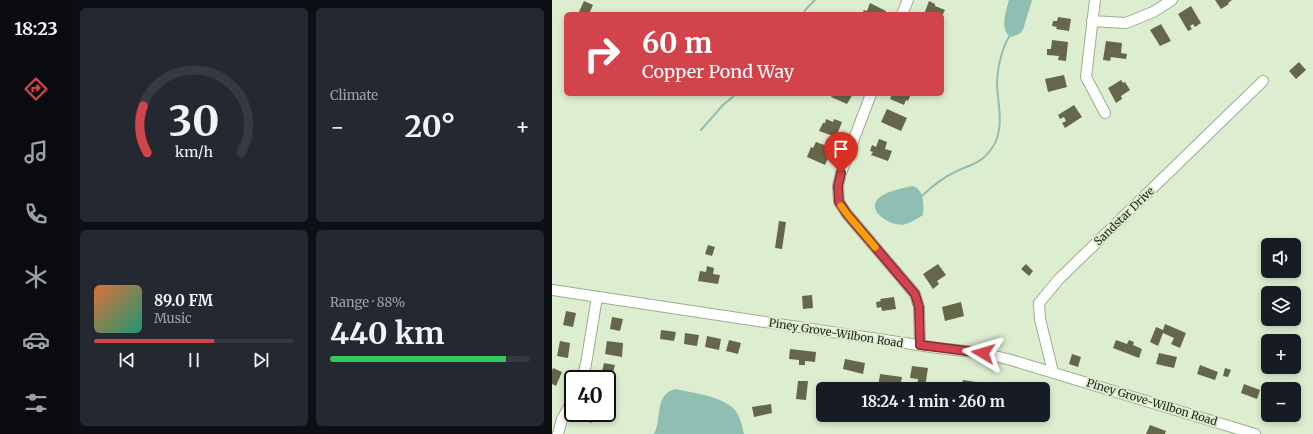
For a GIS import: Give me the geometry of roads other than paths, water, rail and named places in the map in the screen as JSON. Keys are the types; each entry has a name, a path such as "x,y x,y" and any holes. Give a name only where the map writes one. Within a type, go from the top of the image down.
{"street":[{"path":"903,12 908,0"},
{"path":"1094,0 1086,77 1105,113"},
{"path":"1092,21 1126,23 1153,12 1172,0"},
{"name":"Sandstar Drive","path":"1053,372 1040,319 1039,303 1059,279 1263,82"},
{"path":"871,96 841,173 838,186 839,202 847,214 915,294 919,307 920,345"},
{"name":"Piney Grove-Wilbon Road","path":"552,290 983,353 1053,372 1255,434"},
{"path":"584,370 597,296"},
{"path":"558,434 564,416"}],"water":[{"path":"1009,0 1032,0 1023,30 1019,34 1011,37 1007,34 1004,25"},
{"path":"912,186 916,187 921,193 923,215 915,220 901,225 889,222 879,214 875,205 880,197 893,191"},
{"path":"676,389 714,398 728,404 737,413 744,434 654,434 661,401 669,392"}],"waterway":[{"path":"804,12 815,0"},
{"path":"922,196 947,176 980,160 988,153 996,141 1000,125 997,85 998,72 1000,58 1010,35"},
{"path":"701,130 723,105 734,96"}]}
